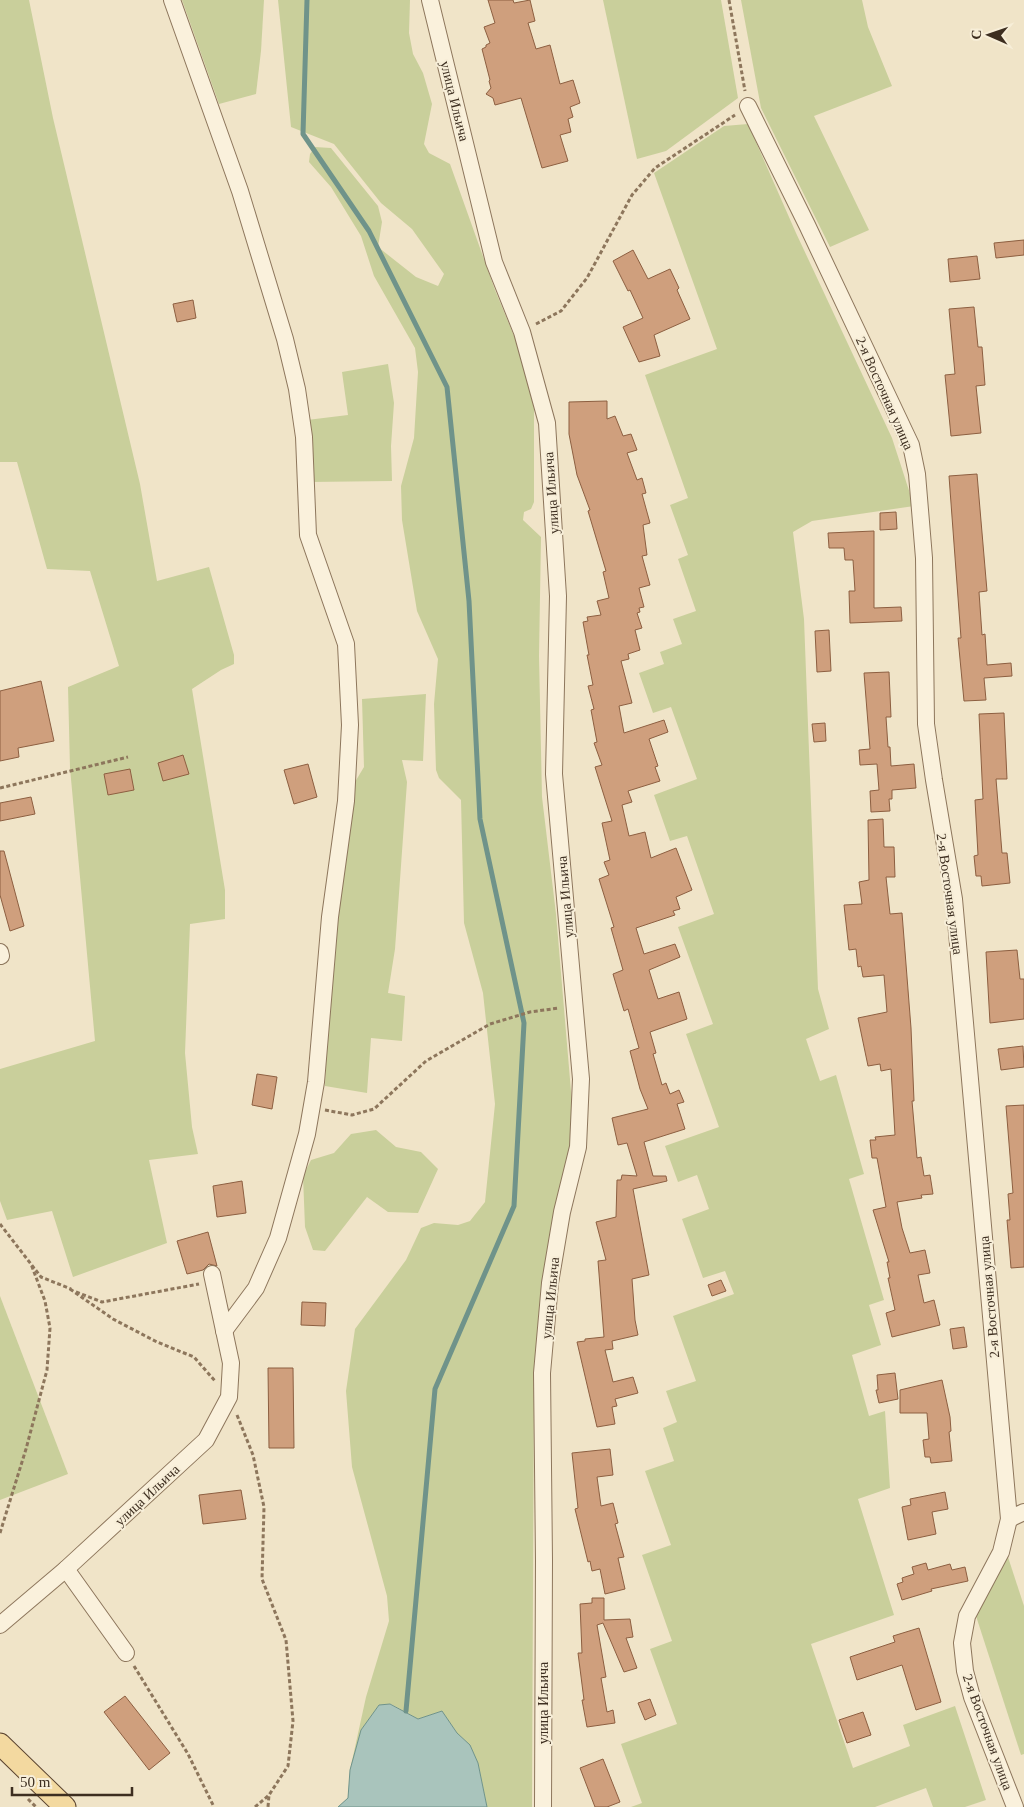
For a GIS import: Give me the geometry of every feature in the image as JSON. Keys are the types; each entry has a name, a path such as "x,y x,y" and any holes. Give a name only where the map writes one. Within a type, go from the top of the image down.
{"main road":[{"path":"0,1744 65,1807"}],"street":[{"path":"172,0 240,191 285,339 297,389 304,437 308,535 346,644 350,725 346,800 330,917 316,1082 307,1134 278,1238 256,1288 224,1330"},
{"name":"улица Ильича","path":"430,0 494,262 522,332 546,423 558,596 554,774 581,1079 578,1147 562,1212 550,1282 542,1372 544,1560 543,1807"},
{"name":"2-я Восточная улица","path":"748,106 807,225 911,445 917,474 924,558 926,724 954,899 1016,1516 1001,1552 966,1616 962,1643 965,1671 972,1697 1015,1807"},
{"name":"улица Ильича","path":"0,1625 66,1569 206,1440 229,1397 231,1363 212,1274"},
{"path":"66,1569 126,1653"}],"path":[{"path":"522,332 560,311 587,278 632,195 655,168 748,106 729,0"},
{"path":"0,788 128,757"},
{"path":"311,1108 352,1115 374,1109 426,1061 490,1024 530,1012 575,1005"},
{"path":"0,1224 41,1277 102,1302 197,1284"},
{"path":"0,1533 26,1450 47,1370 50,1328 44,1301 31,1264"},
{"path":"70,1289 113,1319 157,1342 194,1357 229,1397 253,1455 264,1507 262,1579 286,1640 293,1721 288,1766 269,1795 255,1807"},
{"path":"126,1653 188,1754 214,1807"},
{"path":"268,1807 269,1795"}],"green space":[{"path":"0,0 29,0 53,118 140,484 157,581 209,567 234,655 234,664 192,689 225,890 225,919 190,924 185,1053 192,1127 198,1154 149,1160 167,1243 73,1277 52,1211 7,1220 0,1201 0,1069 95,1041 70,768 68,687 119,666 90,571 47,569 17,462 0,462"},
{"path":"182,0 264,0 256,94 219,104"},
{"path":"278,0 410,0 409,33 413,54 423,73 432,104 424,144 429,153 450,164 495,290 524,360 534,409 534,502 531,509 524,512 523,520 541,537 539,656 542,797 556,914 572,1103 569,1161 541,1288 534,1371 532,1807 487,1807 478,1763 470,1745 457,1733 442,1711 418,1719 391,1704 379,1705 361,1730 350,1770 366,1697 389,1621 387,1596 352,1467 346,1391 355,1329 406,1260 421,1228 434,1223 458,1225 470,1221 485,1202 495,1104 483,993 464,923 461,800 439,778 436,770 434,704 438,659 417,611 402,520 401,486 414,438 418,372 415,348 374,276 361,236 331,187 309,162 310,154 315,147 331,148 378,206 382,222 378,247 416,277 438,286 444,274 412,229 381,203 334,144 291,127"},
{"path":"603,0 721,0 738,98 666,151 637,159"},
{"path":"741,0 862,0 868,27 892,86 814,116 869,230 830,247 761,108"},
{"path":"748,124 796,233 892,438 914,506 812,521 793,532 804,619 818,989 829,1029 806,1039 820,1081 836,1075 864,1174 849,1179 884,1300 869,1305 881,1345 852,1355 869,1416 885,1411 890,1488 858,1499 894,1615 811,1644 853,1768 910,1746 903,1725 955,1706 986,1800 965,1807 933,1807 926,1788 875,1807 631,1807 642,1803 621,1744 677,1724 650,1649 672,1641 642,1555 671,1545 645,1471 674,1461 663,1428 677,1422 666,1391 696,1381 673,1316 734,1294 725,1271 703,1278 682,1219 709,1209 697,1175 678,1182 665,1146 719,1127 686,1034 713,1024 678,927 714,914 687,836 670,841 654,795 697,779 671,707 653,713 639,673 664,664 660,652 682,644 673,619 696,611 678,559 688,555 670,505 688,498 645,375 717,349 654,173 724,126"},
{"path":"388,364 394,403 391,446 392,481 310,482 307,420 348,415 342,372"},
{"path":"426,694 423,761 402,760 407,782 395,949 388,993 405,996 402,1041 371,1038 367,1093 325,1086 331,919 352,787 364,767 362,699"},
{"path":"376,1130 396,1147 421,1152 438,1169 418,1213 388,1212 367,1197 325,1251 313,1250 305,1227 303,1176 311,1160 334,1153 351,1134"},
{"path":"0,1296 68,1474 0,1500"},
{"path":"1008,1557 1024,1606 1024,1754 1021,1755 976,1616"}],"water":[{"path":"390,1704 418,1719 442,1711 457,1733 470,1745 478,1763 487,1807 338,1807 348,1798 350,1770 361,1730 379,1705"}],"building":[{"path":"488,0 513,0 514,3 530,0 535,21 528,23 536,49 550,45 560,84 573,80 580,103 570,107 573,117 568,119 571,132 560,135 568,161 542,168 521,98 495,105 493,98 486,94 491,88 482,49 490,43 484,27 495,23"},
{"path":"1024,240 1024,255 996,258 994,243"},
{"path":"633,250 648,279 670,269 690,319 654,335 660,356 639,362 623,327 643,318 630,290 628,291 613,261"},
{"path":"977,256 980,279 950,282 948,259"},
{"path":"193,300 196,318 177,322 173,304"},
{"path":"974,307 978,347 982,347 985,385 976,386 981,433 951,436 945,375 955,374 949,309"},
{"path":"607,401 607,419 615,416 623,436 631,434 637,450 627,453 637,480 642,478 646,493 642,494 650,523 643,525 647,555 642,556 650,585 639,588 644,607 639,608 640,612 637,613 642,628 635,630 640,650 628,654 629,659 621,661 632,703 619,706 624,733 664,720 668,732 649,739 658,766 655,767 660,781 628,791 632,802 622,805 629,836 645,832 651,858 676,848 692,890 676,897 680,909 673,911 675,915 636,928 644,954 675,944 680,957 649,970 658,999 679,992 687,1019 650,1032 656,1053 653,1054 662,1085 666,1083 670,1094 679,1090 684,1102 677,1104 685,1129 644,1142 653,1176 666,1176 667,1181 633,1189 649,1275 632,1279 638,1335 612,1341 613,1349 605,1350 613,1382 633,1377 638,1393 615,1399 617,1406 612,1407 615,1424 597,1427 577,1342 604,1337 598,1261 606,1260 596,1222 616,1217 617,1180 621,1180 622,1175 637,1176 627,1143 618,1145 612,1118 648,1109 640,1089 630,1051 639,1048 628,1009 624,1011 613,974 623,970 611,928 614,927 599,879 609,875 604,862 610,860 602,823 612,821 595,767 602,765 594,743 597,742 591,710 594,709 588,686 593,685 583,622 588,621 587,617 601,615 597,601 609,598 603,572 606,571 588,511 590,510 577,475 569,434 569,402"},
{"path":"977,474 987,591 979,592 982,635 985,634 987,665 1011,663 1012,676 984,678 986,700 964,701 958,638 961,638 949,476"},
{"path":"896,512 897,529 880,530 880,513"},
{"path":"874,531 874,608 901,607 902,621 850,623 849,591 855,591 853,560 845,560 844,548 829,548 828,533"},
{"path":"829,630 831,671 817,672 815,631"},
{"path":"889,672 891,717 886,717 891,766 914,764 916,788 892,790 892,799 889,799 890,811 871,812 870,791 879,790 877,764 860,765 859,750 870,749 864,673"},
{"path":"41,681 54,741 18,748 19,757 0,761 0,691"},
{"path":"1004,713 1007,779 996,779 1002,853 1007,853 1010,883 982,886 981,876 976,876 974,856 978,855 975,800 983,799 979,714"},
{"path":"825,723 826,741 814,742 812,724"},
{"path":"183,755 189,774 163,781 158,763"},
{"path":"308,764 317,797 294,804 284,770"},
{"path":"130,769 134,790 108,795 104,774"},
{"path":"31,797 35,814 0,821 0,803"},
{"path":"883,819 884,847 894,847 895,877 886,877 890,914 902,913 911,1028 914,1101 912,1101 917,1158 921,1157 924,1176 930,1175 933,1194 921,1195 922,1198 897,1202 902,1228 910,1253 925,1250 930,1273 918,1275 924,1303 934,1300 940,1325 892,1337 886,1313 895,1310 888,1278 890,1278 887,1262 889,1262 873,1210 886,1207 877,1158 872,1158 870,1140 876,1140 875,1137 895,1135 891,1069 881,1071 880,1064 868,1066 858,1018 887,1012 884,975 863,977 861,966 858,967 856,949 849,950 844,905 862,904 859,882 869,880 868,820"},
{"path":"0,851 4,851 24,926 10,931 0,895"},
{"path":"1017,950 1020,979 1024,979 1024,1019 990,1023 986,952"},
{"path":"1023,1046 1024,1067 1001,1070 998,1049"},
{"path":"257,1074 277,1077 272,1109 252,1105"},
{"path":"1024,1105 1024,1267 1011,1268 1007,1220 1010,1220 1008,1194 1013,1193 1006,1106"},
{"path":"242,1181 246,1213 217,1217 213,1186"},
{"path":"208,1232 217,1266 209,1264 203,1270 187,1274 177,1241"},
{"path":"721,1280 726,1291 712,1296 708,1285"},
{"path":"302,1302 326,1303 325,1326 301,1325"},
{"path":"964,1327 967,1347 953,1349 950,1329"},
{"path":"268,1368 293,1368 294,1448 269,1448"},
{"path":"895,1373 898,1399 879,1403 876,1390 878,1390 877,1375"},
{"path":"942,1380 950,1417 951,1431 949,1432 952,1461 931,1463 930,1457 925,1457 923,1440 929,1439 927,1413 900,1413 900,1390"},
{"path":"610,1449 613,1475 597,1477 601,1506 613,1503 618,1523 615,1524 624,1557 618,1558 625,1589 605,1594 600,1569 592,1571 590,1561 588,1562 575,1509 578,1508 572,1453"},
{"path":"241,1490 246,1519 203,1524 199,1495"},
{"path":"945,1492 948,1509 932,1512 936,1534 908,1540 902,1507 911,1505 910,1499"},
{"path":"926,1563 928,1570 950,1564 952,1570 965,1567 968,1581 931,1589 932,1591 902,1600 897,1584 903,1582 902,1578 914,1574 912,1567"},
{"path":"592,1598 604,1598 604,1620 630,1619 633,1637 626,1638 637,1668 624,1672 603,1623 597,1625 606,1677 601,1678 607,1712 613,1710 615,1723 587,1727 582,1700 584,1700 578,1653 582,1653 580,1604 592,1603"},
{"path":"919,1628 941,1702 916,1710 902,1665 857,1680 850,1657 895,1642 893,1636"},
{"path":"125,1696 170,1753 149,1770 104,1712"},
{"path":"650,1699 656,1715 645,1720 638,1703"},
{"path":"863,1712 871,1735 847,1743 839,1720"},
{"path":"603,1759 620,1802 607,1807 595,1807 580,1768"}],"waterway":[{"path":"307,0 303,134 369,231 447,387 469,601 480,819 524,1023 514,1206 435,1389 406,1711"}]}
